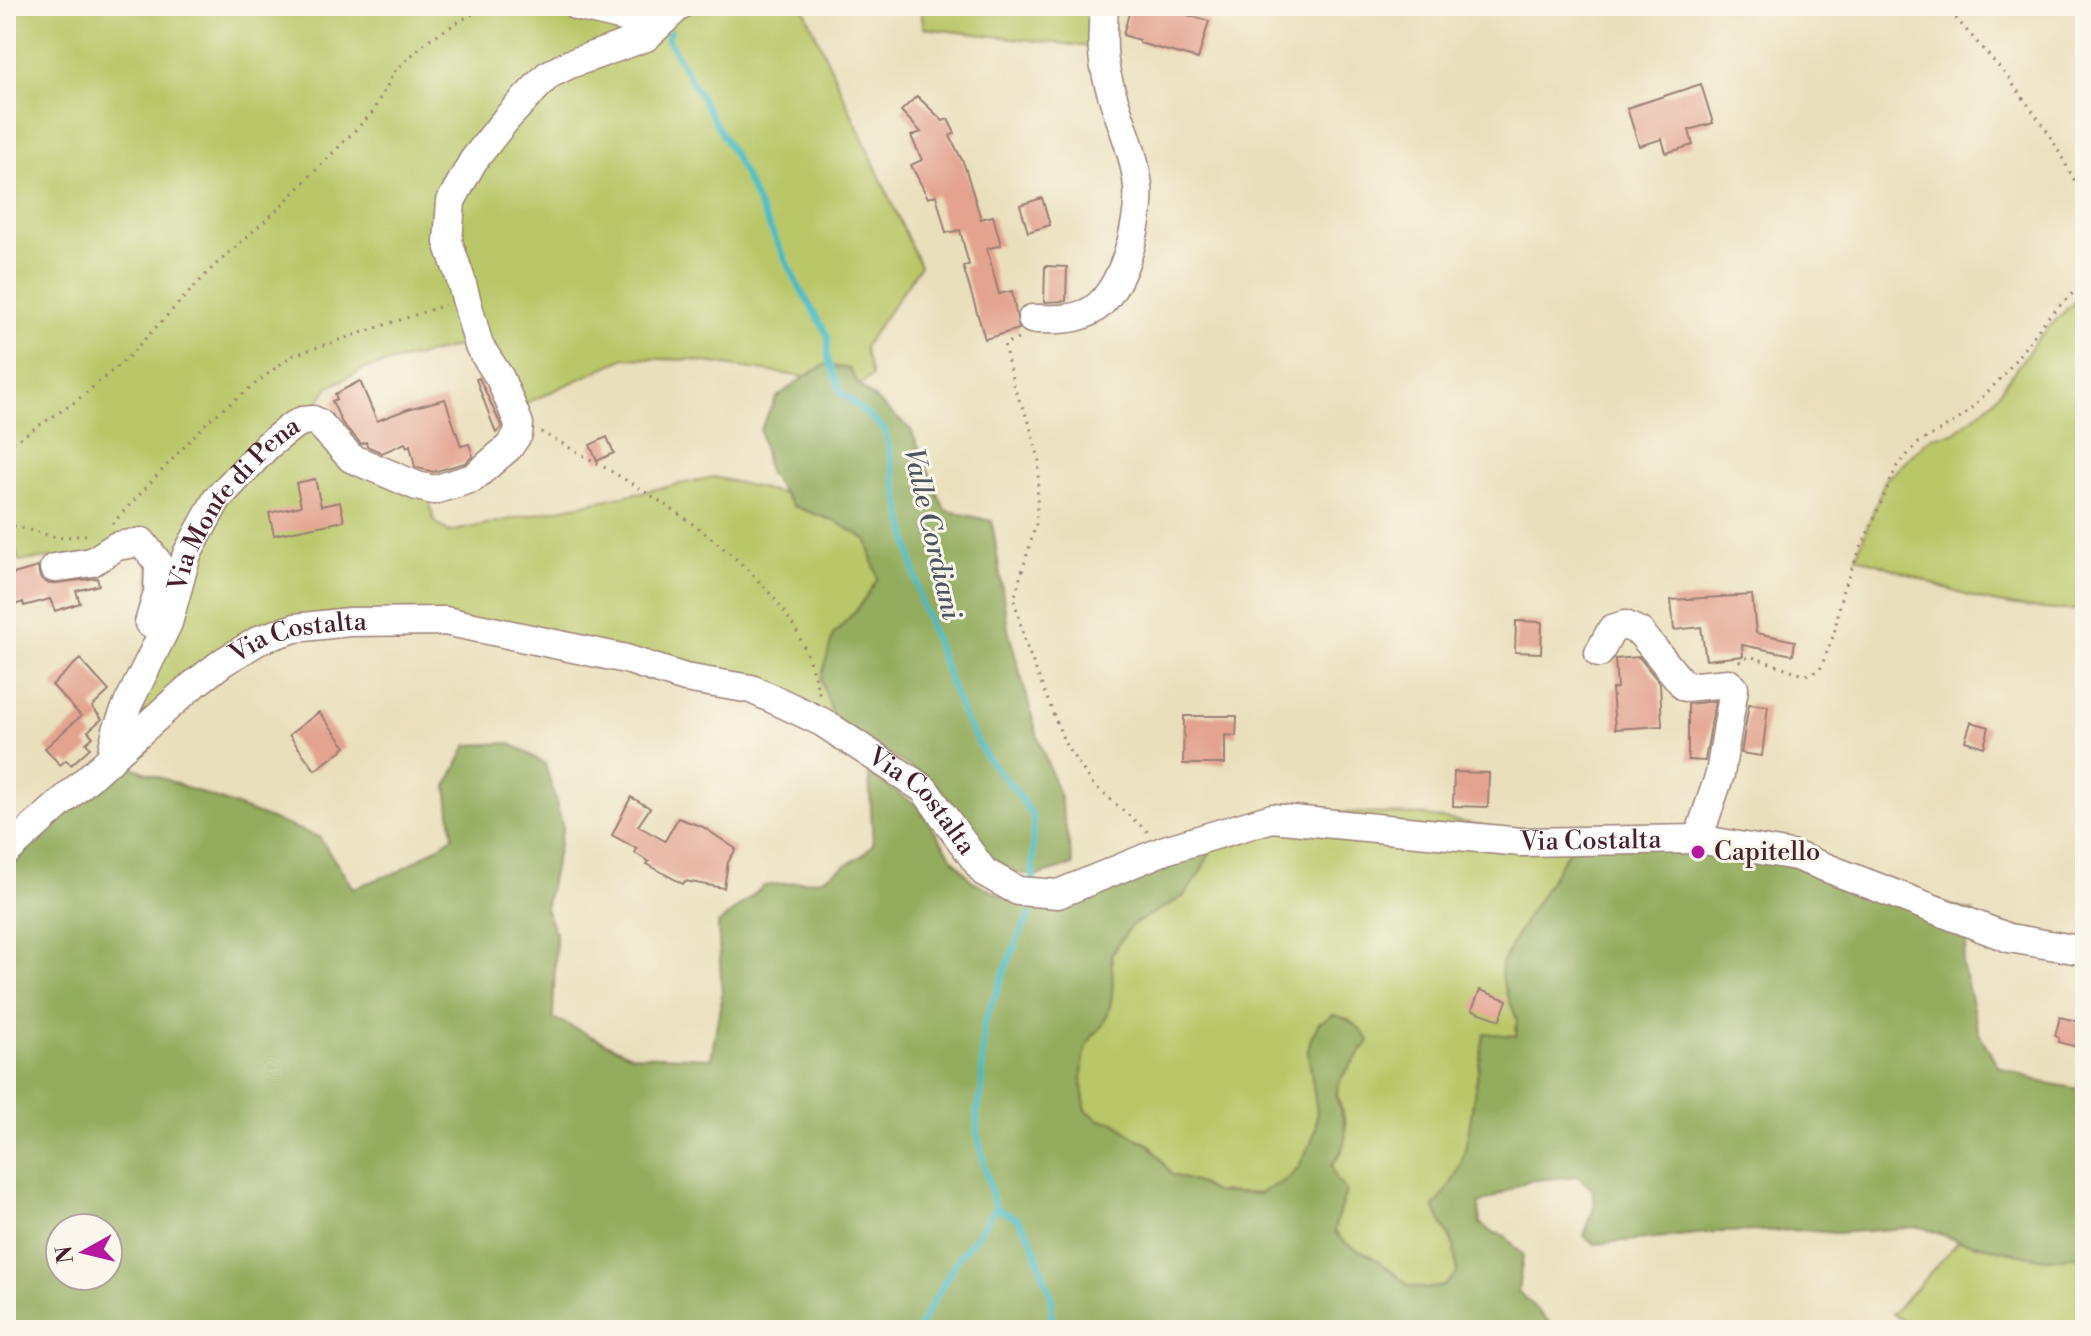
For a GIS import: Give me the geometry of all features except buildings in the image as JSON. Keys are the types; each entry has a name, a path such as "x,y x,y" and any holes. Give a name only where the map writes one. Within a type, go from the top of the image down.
{"street":[{"path":"577,6 641,21 674,10"},
{"path":"1032,319 1072,318 1089,313 1102,302 1123,269 1137,215 1138,187 1131,151 1105,68 1104,6"},
{"path":"519,424 500,378 479,346 448,242 451,201 473,161 507,118 548,75 646,37 674,10"},
{"name":"Via Monte di Pena","path":"109,762 117,730 168,623 187,554 217,499 267,446 291,427 313,420 351,458 434,490 473,478 509,447 518,434 519,424"},
{"path":"54,568 92,562 117,546 142,542 159,564 158,593 144,636 139,682"},
{"name":"Via Costalta","path":"6,852 188,689 223,662 261,639 295,628 349,622 445,621 611,656 685,678 751,689 822,722 924,789 984,872 1018,891 1058,894 1165,850 1272,818 1521,842 1698,839 1796,856 2009,938 2085,951"},
{"path":"1599,653 1612,629 1625,625 1640,632 1685,687 1728,683 1734,688 1720,774 1698,839"}],"path":[{"path":"6,447 75,402 126,359 213,267 276,211 372,113 395,71 428,40 470,15 502,6"},
{"path":"1945,6 2007,76 2050,135 2085,200"},
{"path":"1728,683 1739,663 1749,656 1806,675 1820,670 1834,634 1843,589 1897,466 1917,444 1964,416 2004,375 2047,318 2085,281"},
{"path":"6,524 59,538 104,532 209,420 291,356 466,299"},
{"path":"1032,319 1024,337 1004,344 1014,388 1029,422 1039,459 1036,524 1014,599 1026,645 1066,746 1093,784 1165,850"},
{"path":"519,424 541,432 639,486 723,548 765,586 793,624 823,706 822,722"}],"green space":[{"path":"6,6 803,6 920,266 864,347 872,376 859,385 849,369 826,365 804,377 692,360 625,358 525,404 484,340 364,369 329,387 301,425 428,494 434,521 449,532 714,477 784,494 793,506 837,522 867,540 878,579 859,607 833,635 834,719 530,638 279,626 116,761 151,640 148,535 87,555 19,561 11,535 6,535"},
{"path":"920,6 1099,6 1100,48 924,28"},
{"path":"2085,291 2085,610 2052,610 1988,601 1856,557 1885,480 1931,437 1954,433 1992,402 2038,338"},
{"path":"825,365 849,369 859,385 911,430 945,510 992,521 1008,629 1037,734 1060,798 1073,865 1036,876 1018,873 990,858 936,784 834,719 821,679 833,635 859,607 878,579 867,540 837,522 793,506 768,472 760,430 776,398"},
{"path":"510,743 545,764 563,827 545,909 556,934 553,1018 631,1055 711,1058 722,995 718,924 764,886 822,879 863,855 873,844 869,774 918,806 971,880 1011,901 1212,849 1183,897 1132,925 1111,954 1113,980 1108,1014 1092,1037 1083,1063 1086,1110 1099,1120 1115,1122 1150,1145 1172,1175 1214,1192 1259,1194 1286,1180 1298,1168 1312,1141 1317,1112 1308,1052 1311,1038 1319,1023 1333,1015 1350,1021 1369,1041 1341,1078 1337,1093 1346,1128 1341,1150 1332,1165 1336,1179 1346,1190 1335,1232 1345,1243 1378,1260 1409,1286 1426,1289 1444,1286 1457,1273 1454,1246 1434,1207 1452,1182 1462,1158 1469,1133 1484,1033 1516,1036 1517,1020 1502,980 1501,965 1517,934 1574,842 1706,835 1974,912 1962,964 1979,1033 1998,1066 2041,1082 2085,1090 2085,1256 2045,1259 1959,1241 1921,1227 1836,1233 1801,1230 1717,1232 1595,1244 1584,1236 1595,1205 1593,1189 1577,1176 1527,1181 1479,1204 1480,1223 1492,1232 1505,1236 1523,1255 1518,1291 1560,1330 6,1330 6,864 116,761 319,837 353,888 398,872 453,837 447,786 467,745"},
{"path":"1267,810 1422,815 1574,842 1501,965 1502,980 1517,1020 1516,1037 1485,1033 1462,1158 1452,1182 1434,1207 1454,1246 1457,1273 1444,1286 1426,1289 1409,1286 1378,1260 1345,1243 1335,1232 1335,1217 1343,1205 1332,1165 1342,1152 1346,1124 1337,1094 1340,1080 1369,1041 1349,1019 1333,1015 1319,1023 1311,1038 1308,1052 1317,1112 1312,1141 1298,1168 1286,1180 1259,1194 1214,1192 1172,1175 1150,1145 1115,1122 1099,1120 1086,1110 1083,1063 1092,1037 1108,1014 1113,980 1111,955 1131,925 1183,897 1212,849"},
{"path":"1959,1241 2045,1259 2085,1256 2085,1330 2003,1330 2002,1326 1992,1330 1917,1330 1892,1314"}],"waterway":[{"name":"Valle Cordiani","path":"671,31 667,38 736,159 798,285 828,336 828,359 841,392 885,430 921,603 962,714 986,757 1033,816 1033,880"},
{"name":"Valle Cordiani","path":"1030,914 983,1026 982,1090 977,1111 977,1133 995,1208 1018,1219 1031,1238 1052,1299 1051,1330"},
{"path":"917,1330 960,1255 995,1208"}],"place":[{"name":"Capitello","path":"1698,852"}]}
